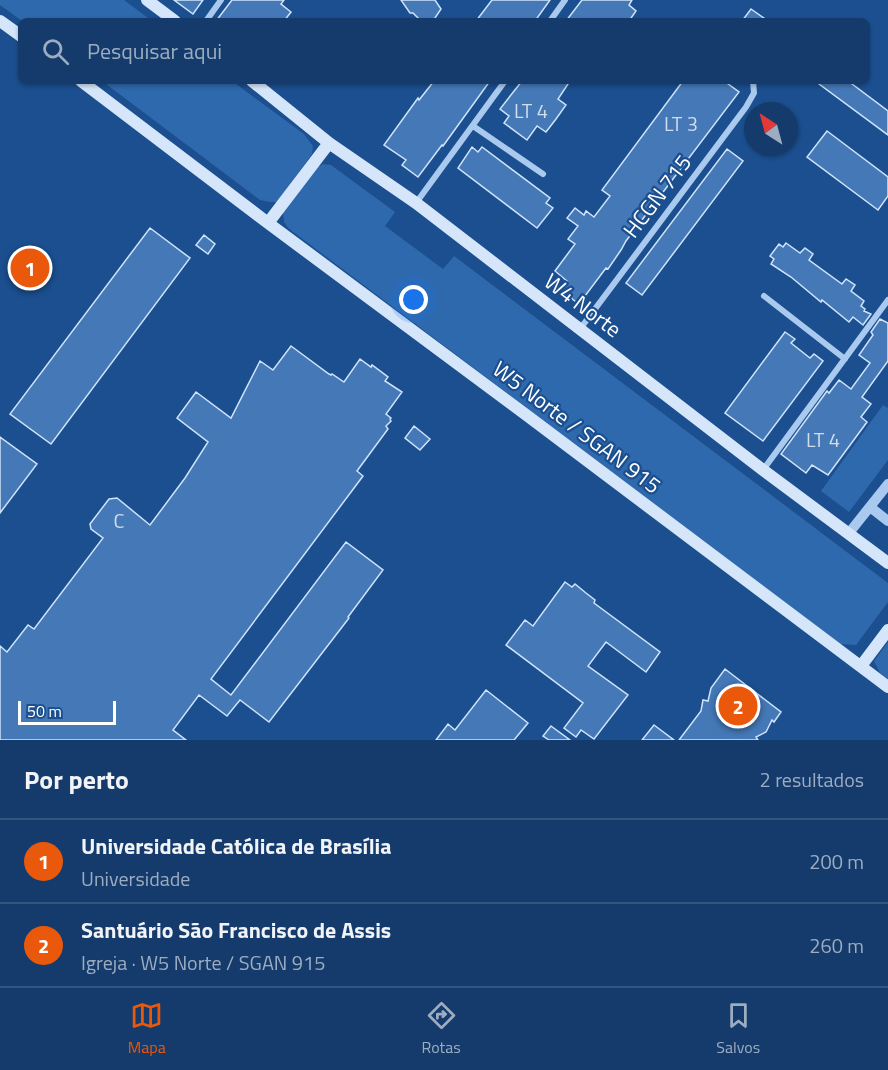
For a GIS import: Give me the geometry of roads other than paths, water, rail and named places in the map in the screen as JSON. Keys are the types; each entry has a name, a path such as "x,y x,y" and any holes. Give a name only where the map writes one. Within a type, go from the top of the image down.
{"main road":[{"path":"147,0 171,18"},
{"path":"0,21 18,34"},
{"name":"W5 Norte / SGAN 915","path":"85,84 888,687"},
{"name":"W4 Norte","path":"256,84 329,143 416,203 763,470 888,563"},
{"path":"268,223 329,143"},
{"path":"861,666 888,630"}],"street":[{"path":"208,18 221,0"},
{"path":"552,18 565,0"},
{"path":"416,203 503,84"},
{"name":"HCGN 715","path":"580,329 746,107 754,93 753,84"},
{"path":"473,126 543,174"},
{"path":"764,296 844,358"},
{"path":"763,470 888,300"},
{"path":"849,533 888,484"},
{"path":"870,507 888,520"}],"place":[{"name":"Universidade Católica de Brasília","path":"30,268"},
{"name":"Santuário São Francisco de Assis","path":"738,706"}]}
